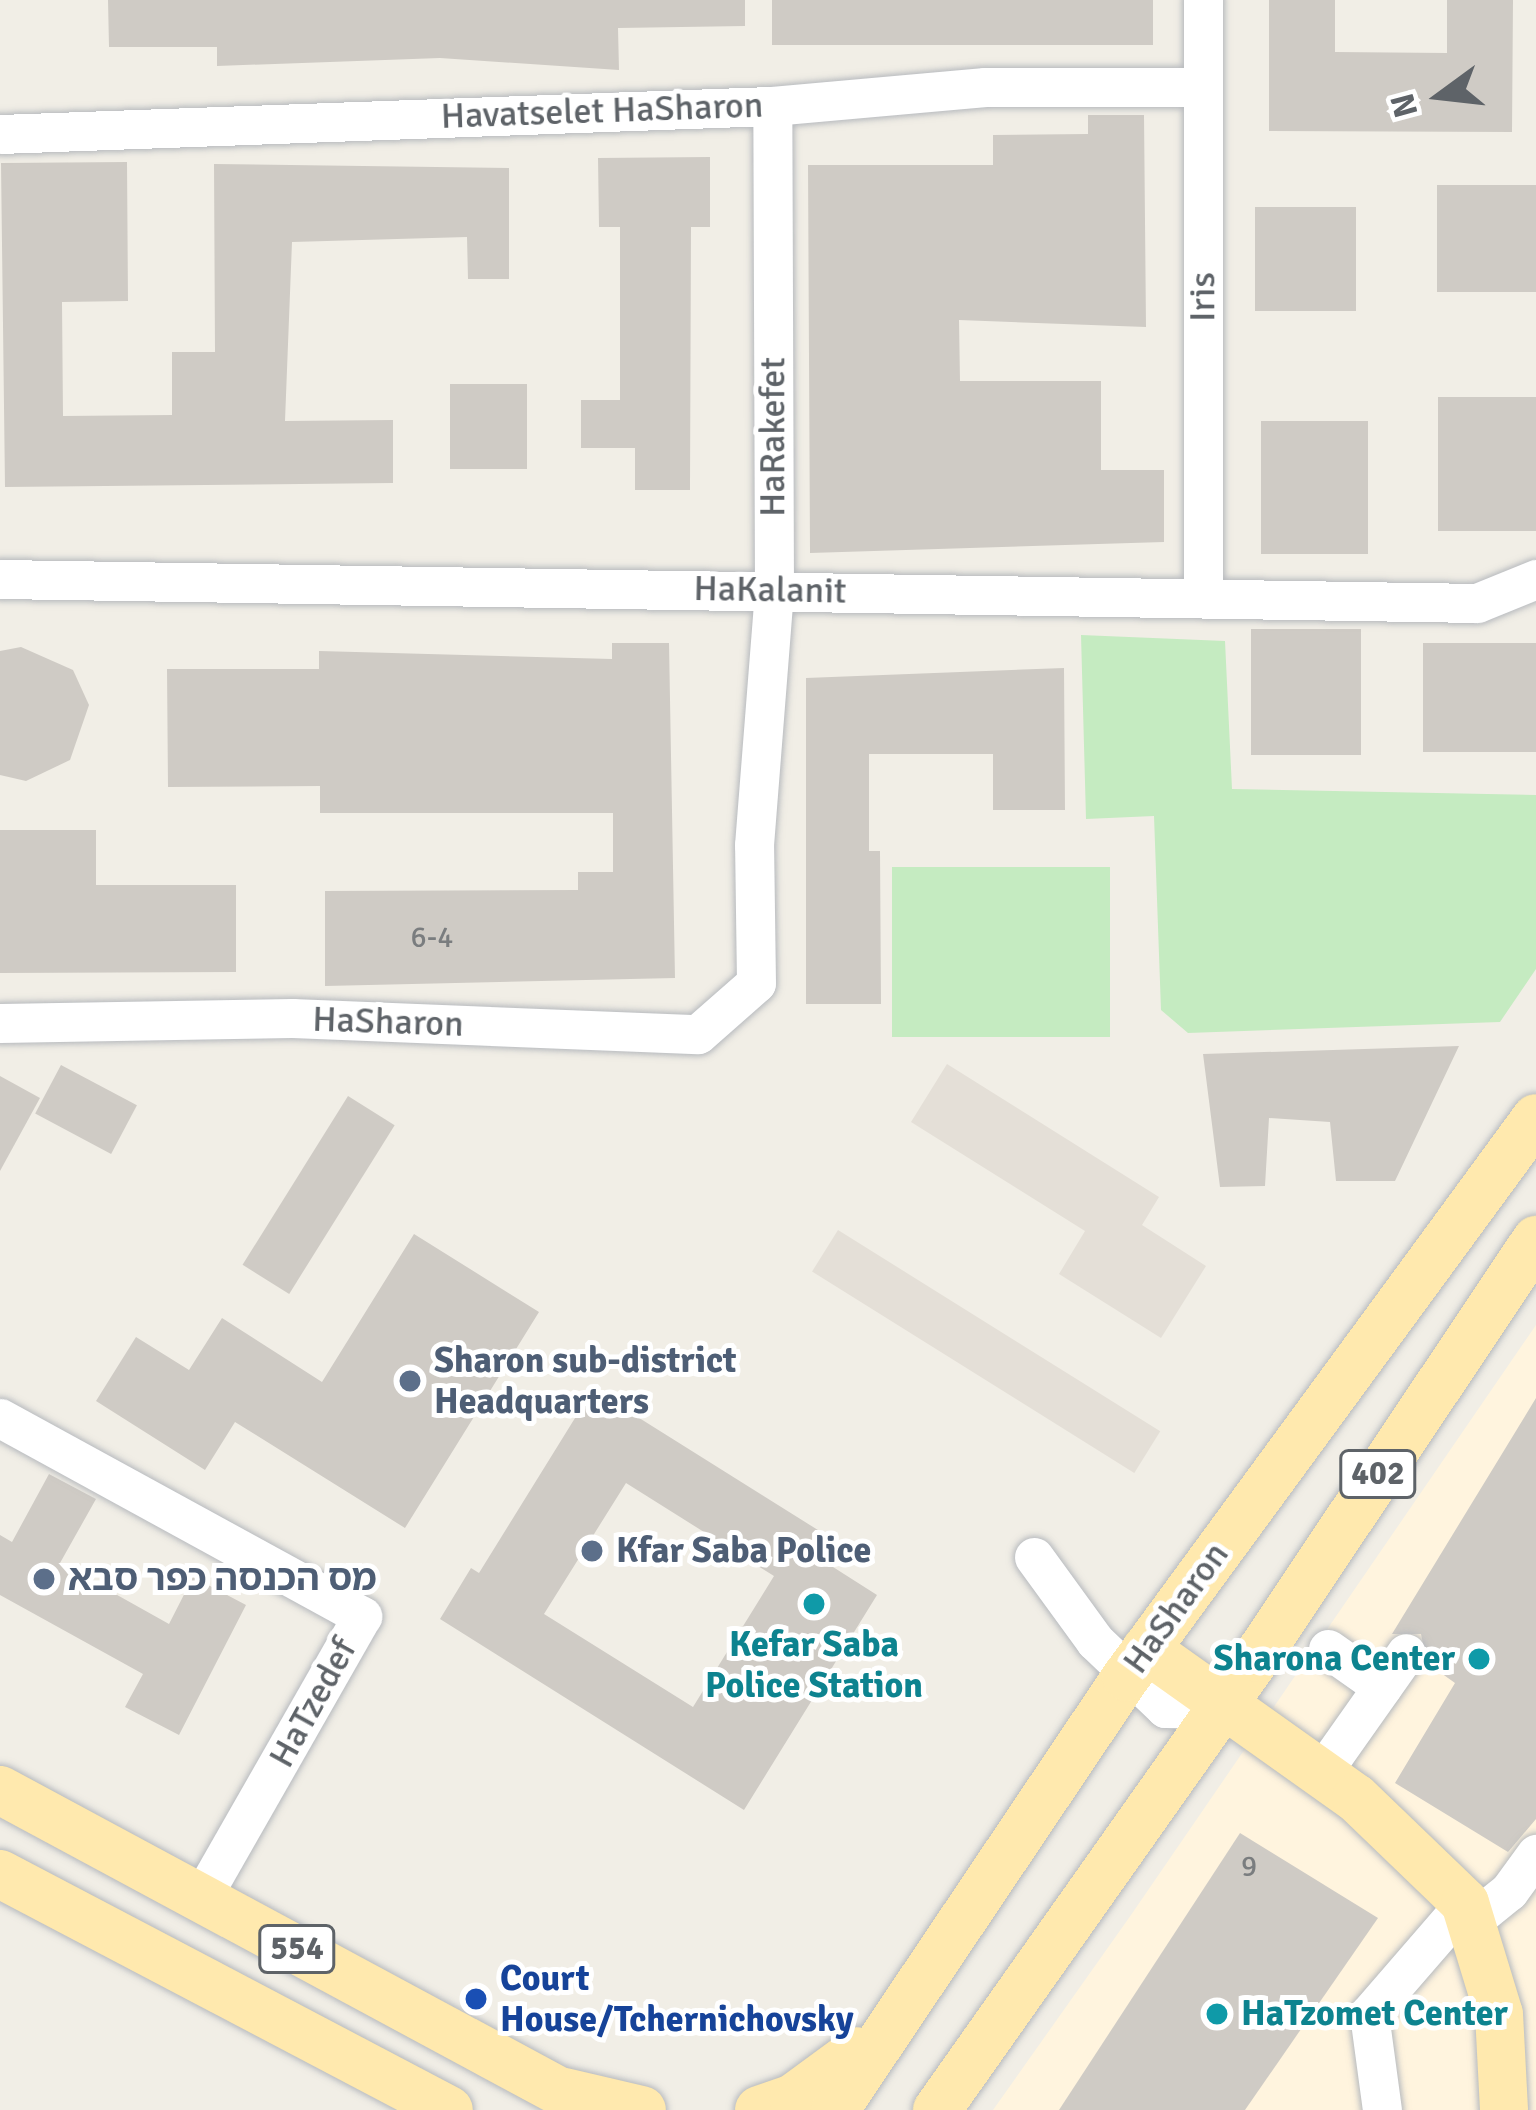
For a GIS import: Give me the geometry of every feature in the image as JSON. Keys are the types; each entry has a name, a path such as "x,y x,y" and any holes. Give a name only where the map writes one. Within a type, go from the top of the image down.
{"main road":[{"name":"HaSharon","path":"835,2110 1136,1663 1536,1118"},
{"name":"402","path":"937,2110 1221,1709 1536,1240"},
{"path":"1136,1663 1221,1709 1398,1832 1469,1911 1499,2014 1504,2110"},
{"name":"554","path":"0,1790 575,2100"},
{"name":"554","path":"0,1874 346,2051 449,2110"},
{"path":"759,2110 819,2083 903,2005"},
{"path":"346,2051 418,2110"},
{"path":"962,2110 977,2055"},
{"path":"575,2100 643,2110"}],"street":[{"name":"Iris","path":"1203,0 1203,593"},
{"name":"Havatselet HaSharon","path":"0,134 772,106 985,87 1203,87"},
{"name":"HaRakefet","path":"756,983 754,845 774,590 772,106"},
{"name":"HaKalanit","path":"0,579 1203,593 1477,603 1536,579"},
{"name":"HaSharon","path":"0,1023 292,1018 698,1034 756,983"},
{"name":"HaTzedef","path":"0,1418 373,1621 202,1898"},
{"path":"1022,1547 1136,1663"},
{"path":"1328,1649 1382,1687"},
{"path":"1320,1774 1406,1653"},
{"path":"1382,2110 1370,2014 1469,1911 1509,1891 1536,1854"}],"shaded area":[{"path":"947,1064 1159,1197 1142,1225 1206,1266 1161,1338 1059,1274 1085,1231 911,1122"},
{"path":"838,1230 1160,1431 1134,1473 812,1272"},
{"path":"1536,1325 1536,2110 993,2110 1131,1915"}],"green space":[{"path":"1081,635 1225,641 1232,789 1536,795 1536,969 1500,1022 1188,1033 1161,1010 1154,816 1086,819"},
{"path":"892,867 1110,867 1110,1037 892,1037"}],"building":[{"path":"108,0 745,0 745,26 618,28 619,70 440,58 217,66 217,47 109,47"},
{"path":"772,0 1153,0 1153,45 772,45"},
{"path":"1269,0 1335,0 1335,52 1447,53 1447,0 1513,0 1512,132 1269,131"},
{"path":"1088,115 1144,115 1146,327 959,320 960,381 1101,381 1101,470 1164,470 1164,542 810,553 808,165 993,165 993,135 1088,134"},
{"path":"710,157 710,227 691,227 690,490 635,490 635,448 581,448 581,400 620,400 620,227 599,227 598,158"},
{"path":"127,162 128,301 62,302 63,416 172,415 172,352 215,352 214,164 509,168 509,279 468,279 467,237 292,242 285,421 393,420 393,483 5,487 1,163"},
{"path":"1437,185 1536,185 1536,292 1437,292"},
{"path":"1255,207 1356,207 1356,311 1255,311"},
{"path":"450,384 527,384 527,469 450,469"},
{"path":"1438,397 1536,397 1536,531 1438,531"},
{"path":"1261,421 1368,421 1368,554 1261,554"},
{"path":"1251,629 1361,629 1361,755 1251,755"},
{"path":"612,643 669,643 675,978 325,986 325,891 578,890 578,872 613,872 613,813 320,813 320,786 168,787 167,669 319,669 319,651 612,659"},
{"path":"1423,643 1536,643 1536,752 1423,752"},
{"path":"21,647 73,670 89,705 70,760 26,781 0,775 0,651"},
{"path":"1064,668 1065,810 993,810 993,754 869,754 869,851 880,851 881,1004 806,1004 806,678"},
{"path":"0,830 96,830 96,885 236,885 236,972 0,973"},
{"path":"1459,1046 1395,1181 1336,1181 1330,1122 1269,1118 1265,1186 1220,1187 1203,1054"},
{"path":"61,1065 137,1105 111,1154 35,1114"},
{"path":"0,1076 40,1098 0,1171"},
{"path":"348,1096 395,1125 289,1294 243,1265"},
{"name":"Sharon sub-district Headquarters","path":"414,1234 539,1312 405,1528 235,1422 205,1470 96,1401 136,1337 189,1370 222,1318 322,1382"},
{"name":"Kefar Saba Police Station","path":"593,1389 845,1547 833,1567 877,1595 744,1810 440,1619 471,1568 479,1573","holes":["626,1483 774,1576 693,1707 544,1614"]},
{"name":"Sharona Center","path":"1536,1398 1536,1819 1508,1852 1395,1783 1455,1683 1427,1663 1421,1634 1392,1634"},
{"path":"49,1474 96,1499 60,1563 169,1624 193,1577 246,1605 179,1735 125,1707 143,1674 0,1595 0,1535 12,1542"},
{"name":"HaTzomet Center","path":"1240,1833 1378,1918 1245,2110 1059,2110"}],"place":[{"name":"Sharon sub-district Headquarters","path":"410,1381"},
{"name":"Kfar Saba Police","path":"592,1551"},
{"name":"מס הכנסה כפר סבא","path":"44,1579"},
{"name":"Kefar Saba Police Station","path":"814,1604"},
{"name":"Sharona Center","path":"1479,1659"},
{"name":"Court House/Tchernichovsky","path":"476,1999"},
{"name":"HaTzomet Center","path":"1217,2014"}]}
